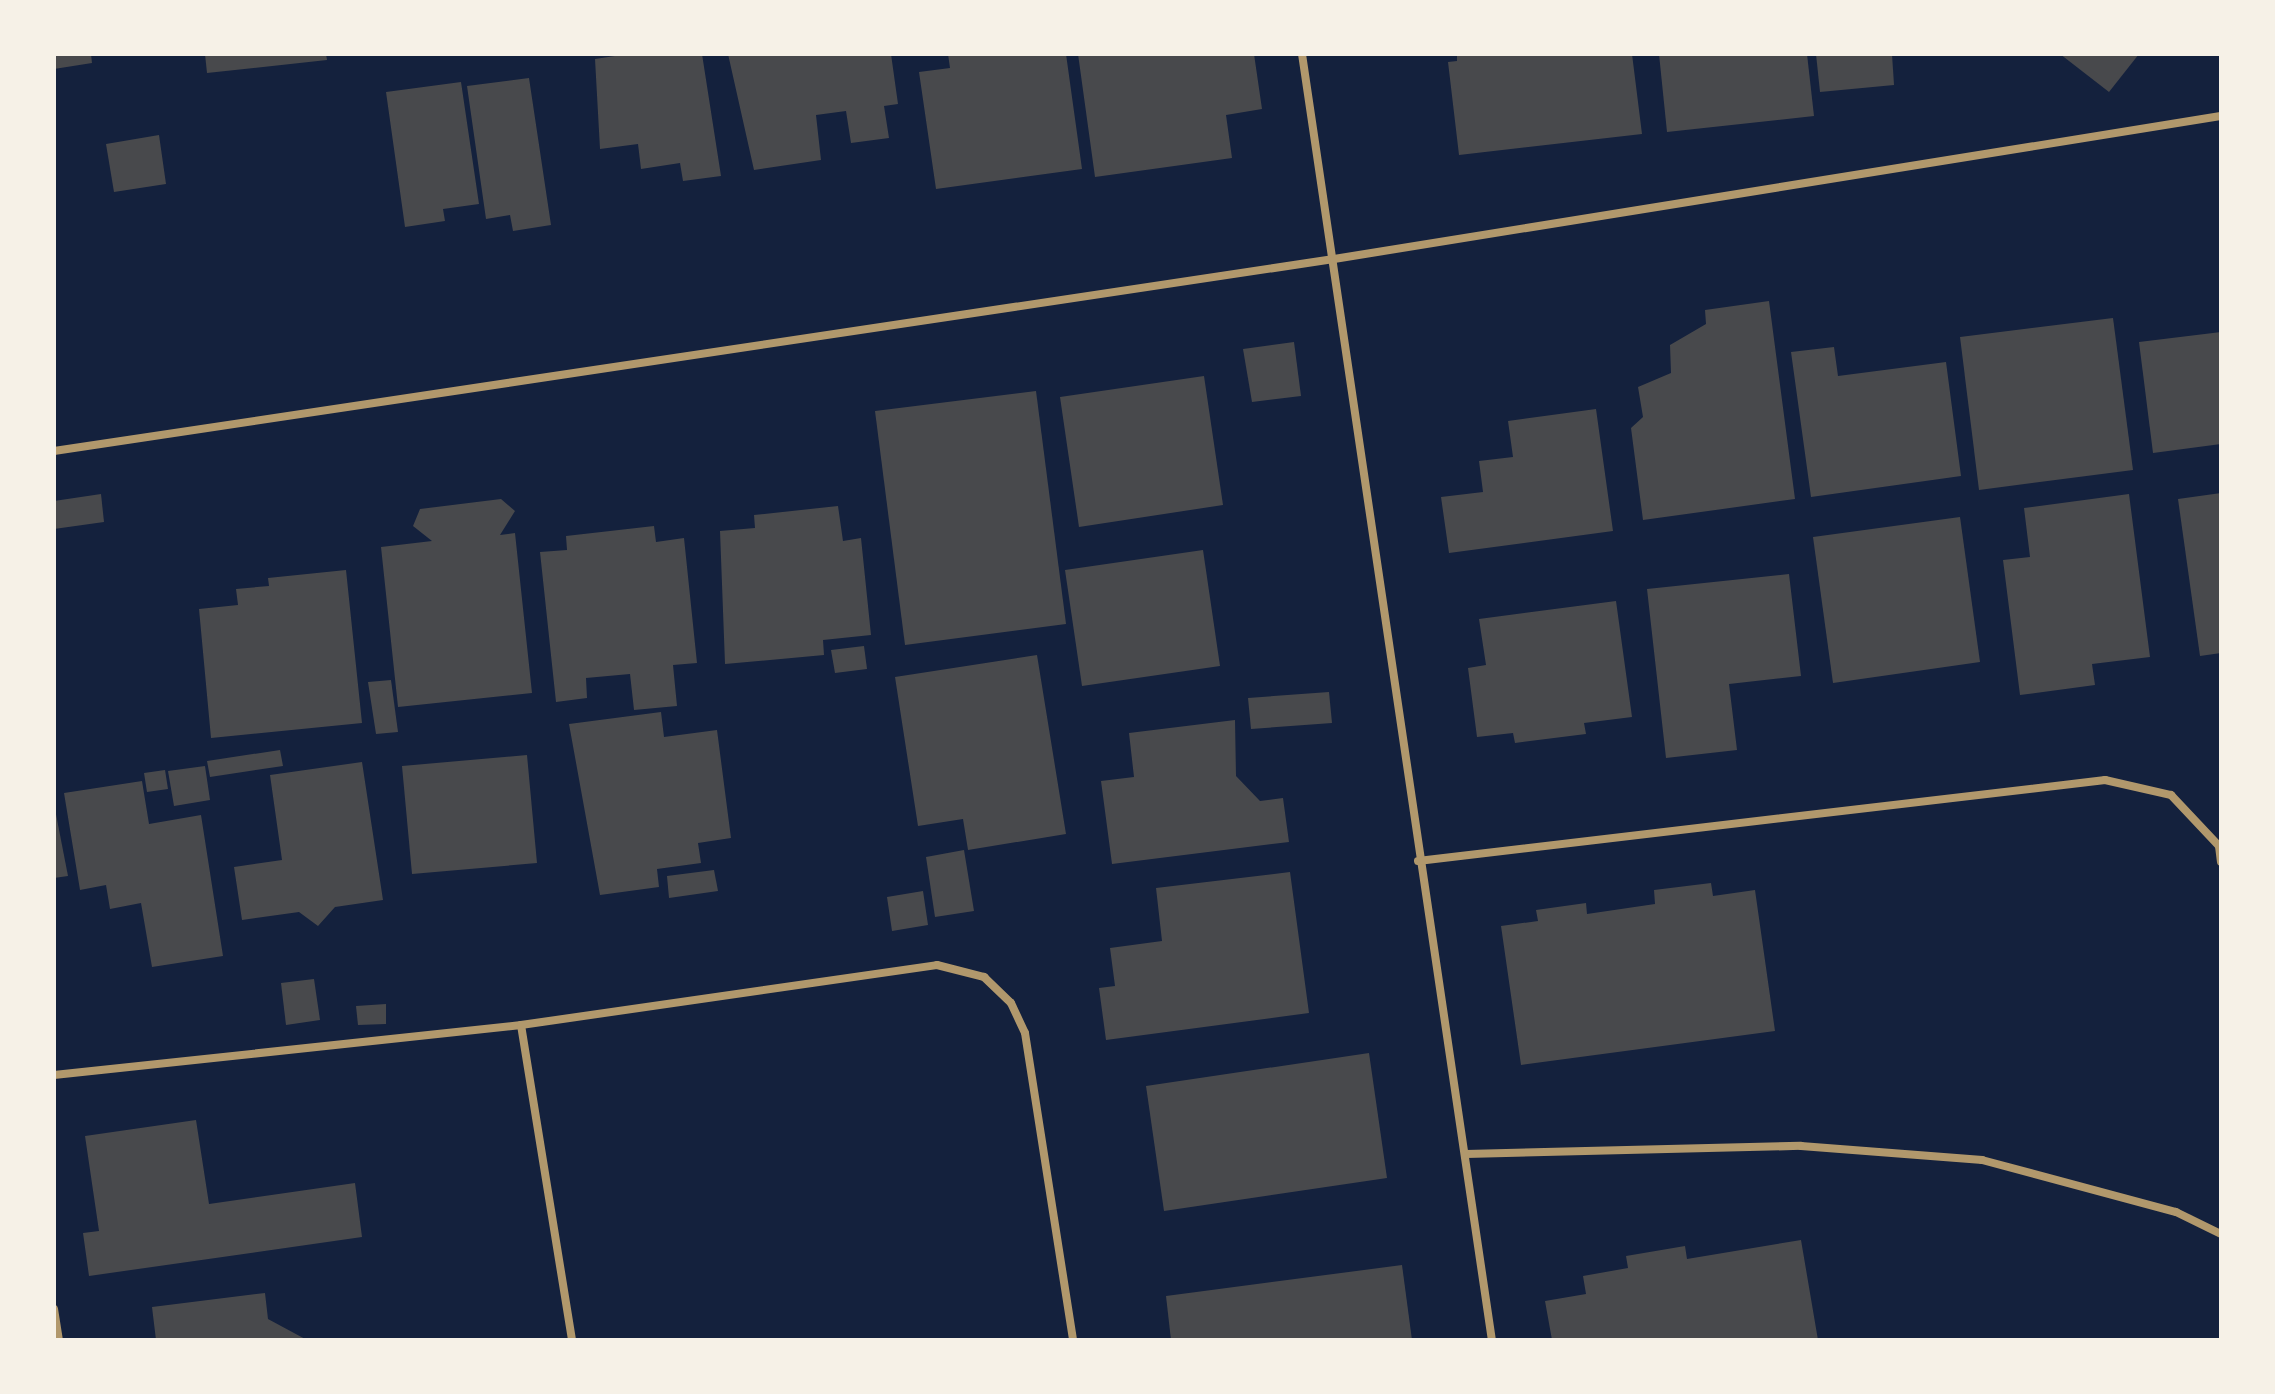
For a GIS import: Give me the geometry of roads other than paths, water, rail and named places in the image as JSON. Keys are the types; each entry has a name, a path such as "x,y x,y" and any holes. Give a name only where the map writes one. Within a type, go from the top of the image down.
{"street":[{"path":"1302,54 1334,259 1418,861 1466,1154 1492,1340"},
{"path":"54,451 1334,259 2221,116"},
{"path":"1418,861 2105,780 2171,795 2219,846 2221,862"},
{"path":"54,1075 521,1025 937,965 984,977 1011,1003 1025,1033 1073,1340"},
{"path":"521,1025 572,1340"},
{"path":"1466,1154 1801,1146 1982,1160 2176,1212 2221,1234"},
{"path":"54,1309 59,1340"}]}
